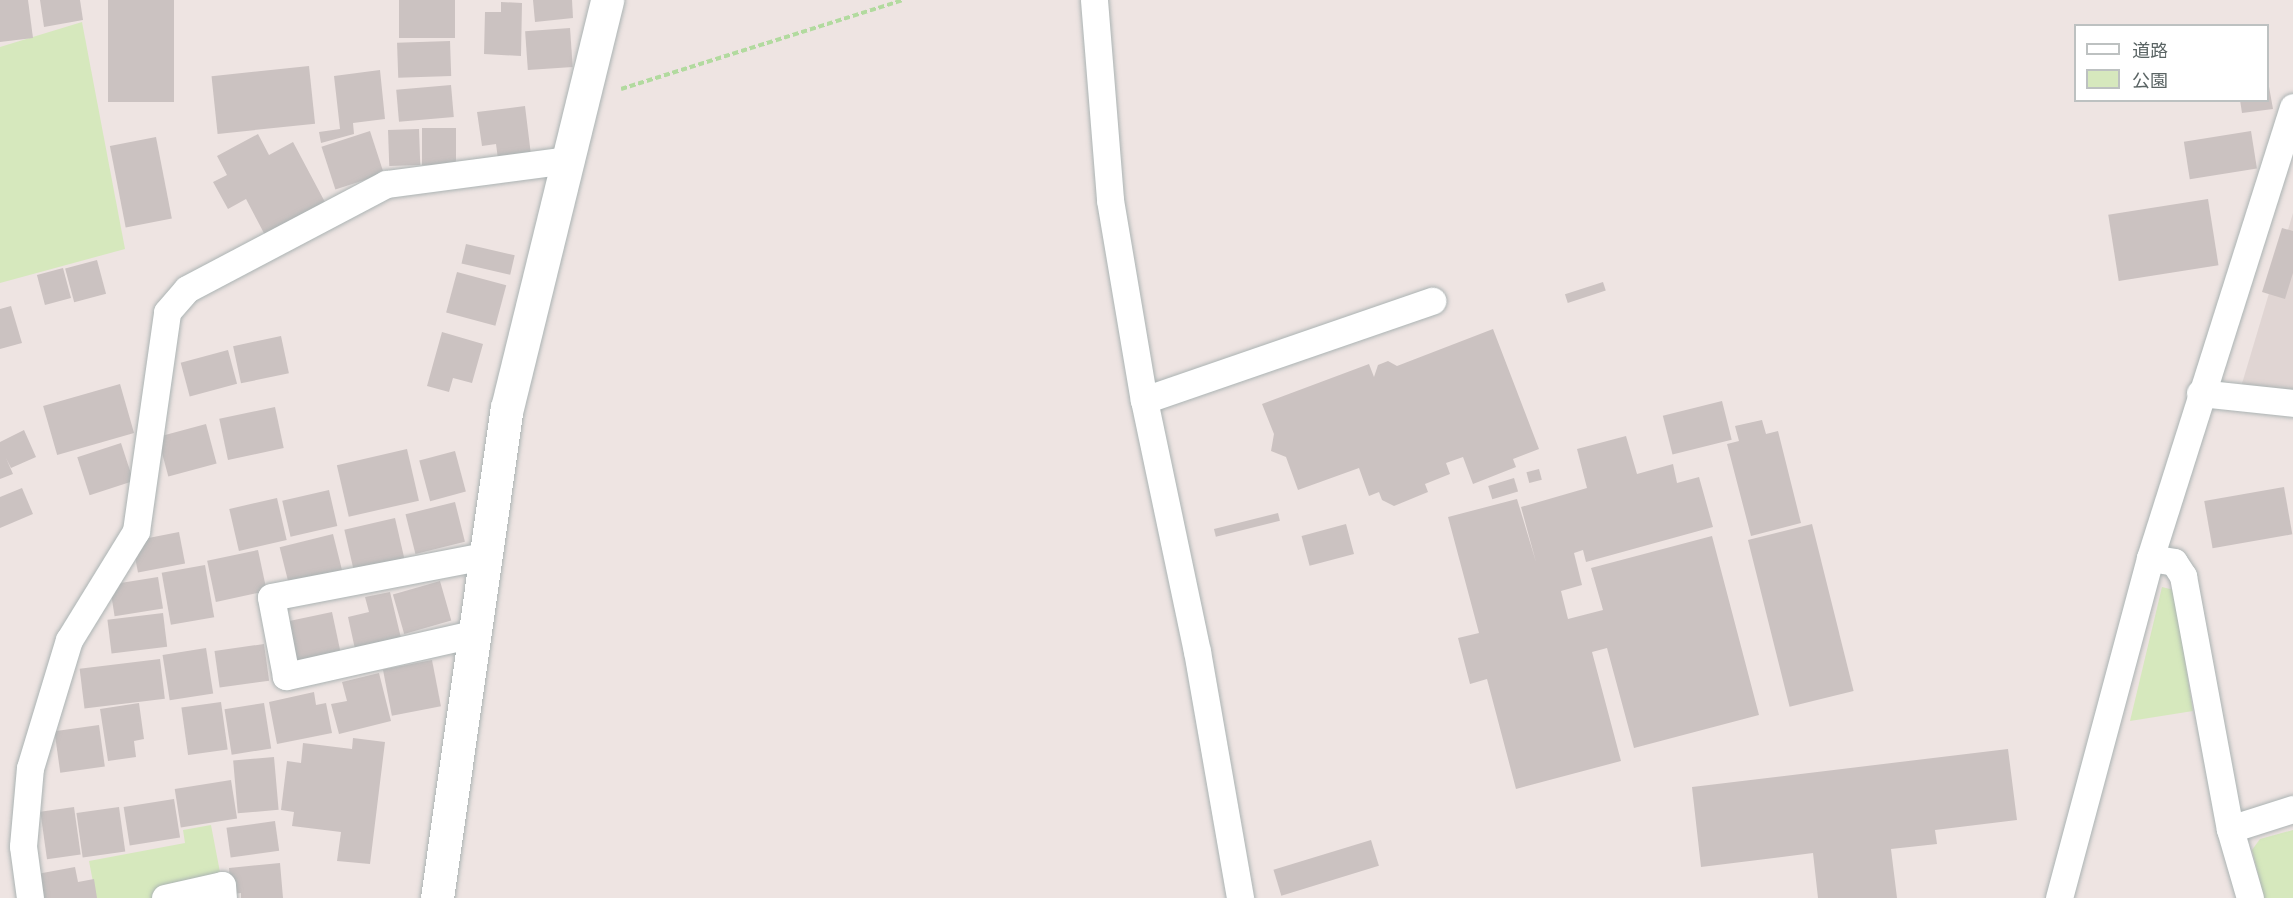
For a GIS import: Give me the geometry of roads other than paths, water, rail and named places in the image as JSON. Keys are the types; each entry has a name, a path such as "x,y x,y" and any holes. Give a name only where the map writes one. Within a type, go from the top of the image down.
{"street":[{"path":"437,898 484,556 518,356 608,0"},
{"path":"1094,0 1110,200 1144,400 1197,651 1240,898"},
{"path":"2059,898 2150,558 2200,393 2293,107"},
{"path":"30,898 23,846 30,768 69,640 136,531 167,312 187,288 386,184 568,160"},
{"path":"1144,400 1432,302"},
{"path":"2200,393 2293,403"},
{"path":"473,634 286,676 271,597 484,556"},
{"path":"2150,558 2174,562 2183,576 2230,829 2250,898"},
{"path":"2230,829 2293,809"},
{"path":"165,898 222,885 224,898"}]}
